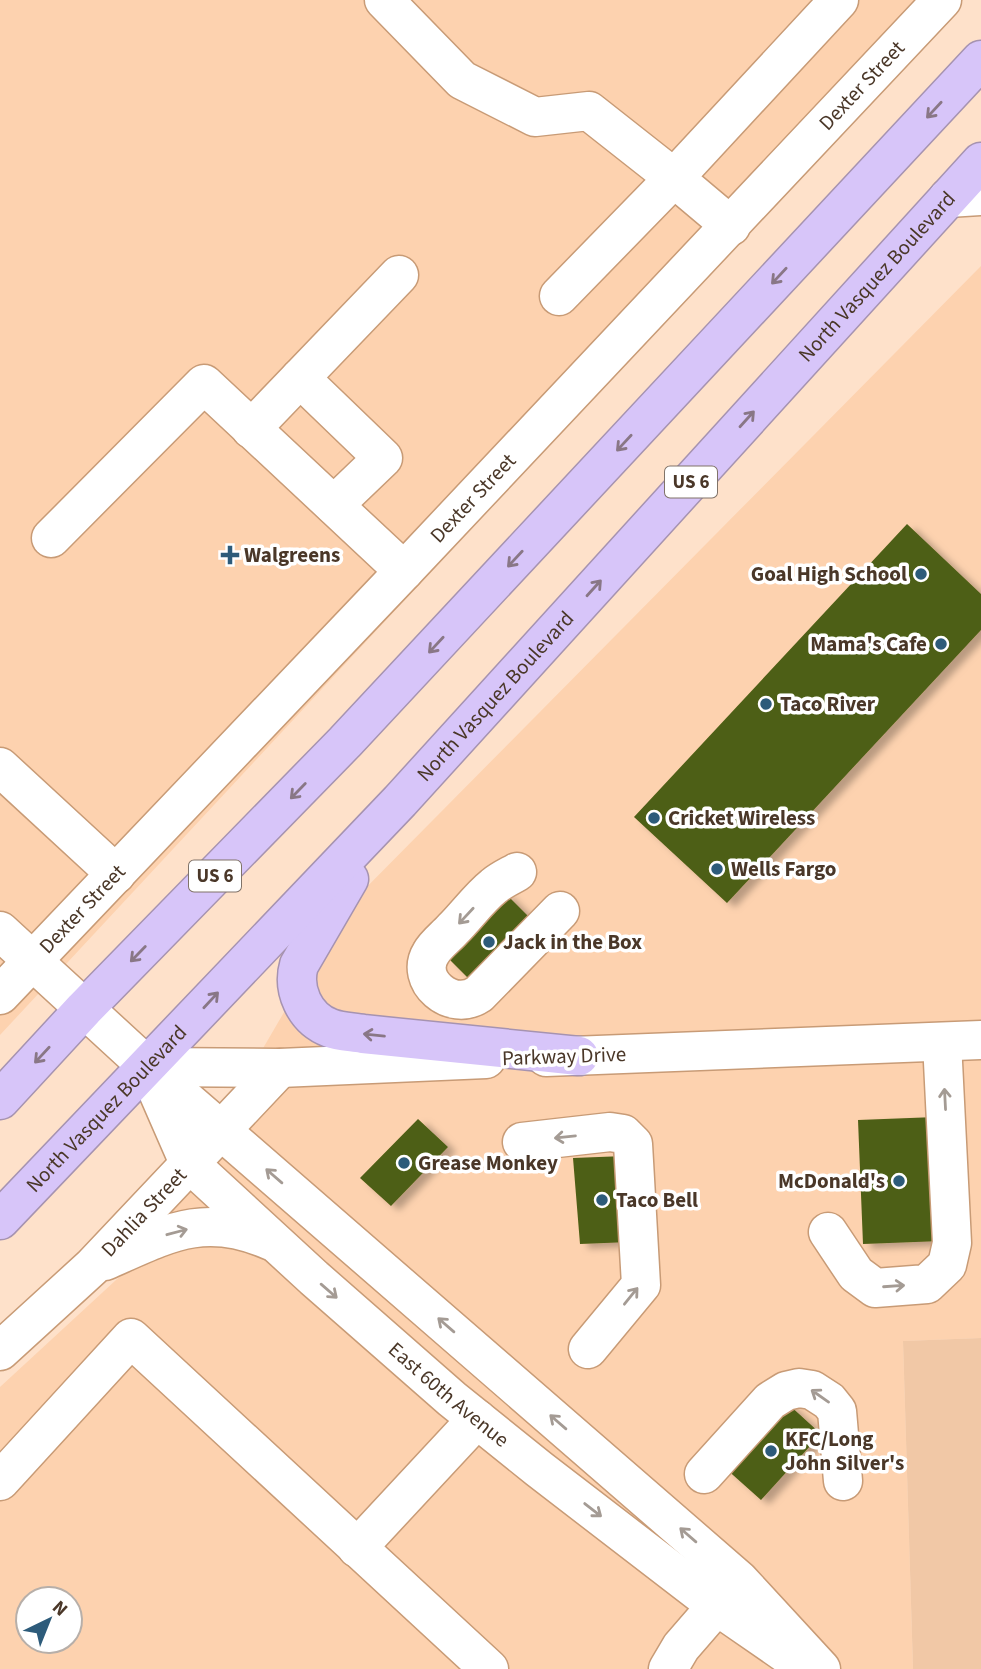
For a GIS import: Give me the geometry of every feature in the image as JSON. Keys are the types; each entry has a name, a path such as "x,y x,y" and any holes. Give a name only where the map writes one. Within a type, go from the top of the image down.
{"highway":[{"name":"US 6","path":"0,1100 84,1009 345,742 981,60"},
{"name":"North Vasquez Boulevard","path":"0,1220 400,801 965,197 981,162"},
{"path":"400,801 334,901 299,965 296,987 308,1011 330,1028 363,1034 579,1056"}],"street":[{"path":"384,0 462,80 535,117 589,111 731,226"},
{"path":"559,296 674,178 839,0"},
{"name":"Dexter Street","path":"0,995 731,226 942,0"},
{"path":"251,429 400,275"},
{"path":"300,378 383,458 334,505"},
{"path":"51,538 204,384 404,571"},
{"path":"0,767 116,874"},
{"path":"517,872 495,885 430,954 428,971 435,988 443,996 461,1001 472,999 479,994 560,911"},
{"name":"East 60th Avenue","path":"0,931 809,1669"},
{"name":"Parkway Drive","path":"148,1067 280,1068 981,1040"},
{"path":"828,1232 856,1274 875,1288 927,1284 947,1265 952,1243 942,1042"},
{"name":"East 60th Avenue","path":"148,1067 189,1163 279,1245 477,1419 728,1593 821,1669"},
{"name":"Dahlia Street","path":"0,1351 92,1267 280,1068"},
{"path":"522,1142 610,1132 623,1134 633,1144 641,1285 588,1349"},
{"path":"92,1267 162,1236 199,1227 229,1228 279,1245"},
{"path":"0,1481 131,1338 489,1669"},
{"path":"704,1474 770,1401 786,1391 799,1388 812,1390 829,1401 836,1411 843,1481"},
{"path":"357,1548 477,1419"},
{"path":"668,1669 681,1647 728,1593"}],"shaded area":[{"path":"0,0 963,0 0,1035"},
{"path":"981,266 981,1338 903,1341 913,1669 0,1669 0,1387 142,1256 343,911"},
{"path":"981,1338 981,1669 913,1669 903,1341"}],"building":[{"path":"907,524 981,594 981,630 727,903 634,817"},
{"name":"Jack in the Box","path":"504,892 535,923 474,984 447,957"},
{"name":"McDonald's","path":"936,1117 941,1241 863,1244 858,1120"},
{"name":"Grease Monkey","path":"418,1119 448,1147 391,1206 360,1178"},
{"name":"Taco Bell","path":"625,1156 629,1242 580,1244 573,1158"},
{"name":"KFC/Long John Silver's","path":"787,1403 821,1434 761,1500 724,1467"}],"place":[{"name":"Walgreens","path":"230,555"},
{"name":"Goal High School","path":"921,574"},
{"name":"Mama's Cafe","path":"941,644"},
{"name":"Taco River","path":"766,704"},
{"name":"Cricket Wireless","path":"654,818"},
{"name":"Wells Fargo","path":"717,869"},
{"name":"Jack in the Box","path":"489,942"},
{"name":"Grease Monkey","path":"404,1163"},
{"name":"McDonald's","path":"899,1181"},
{"name":"Taco Bell","path":"602,1200"},
{"name":"KFC/Long John Silver's","path":"771,1451"}]}
